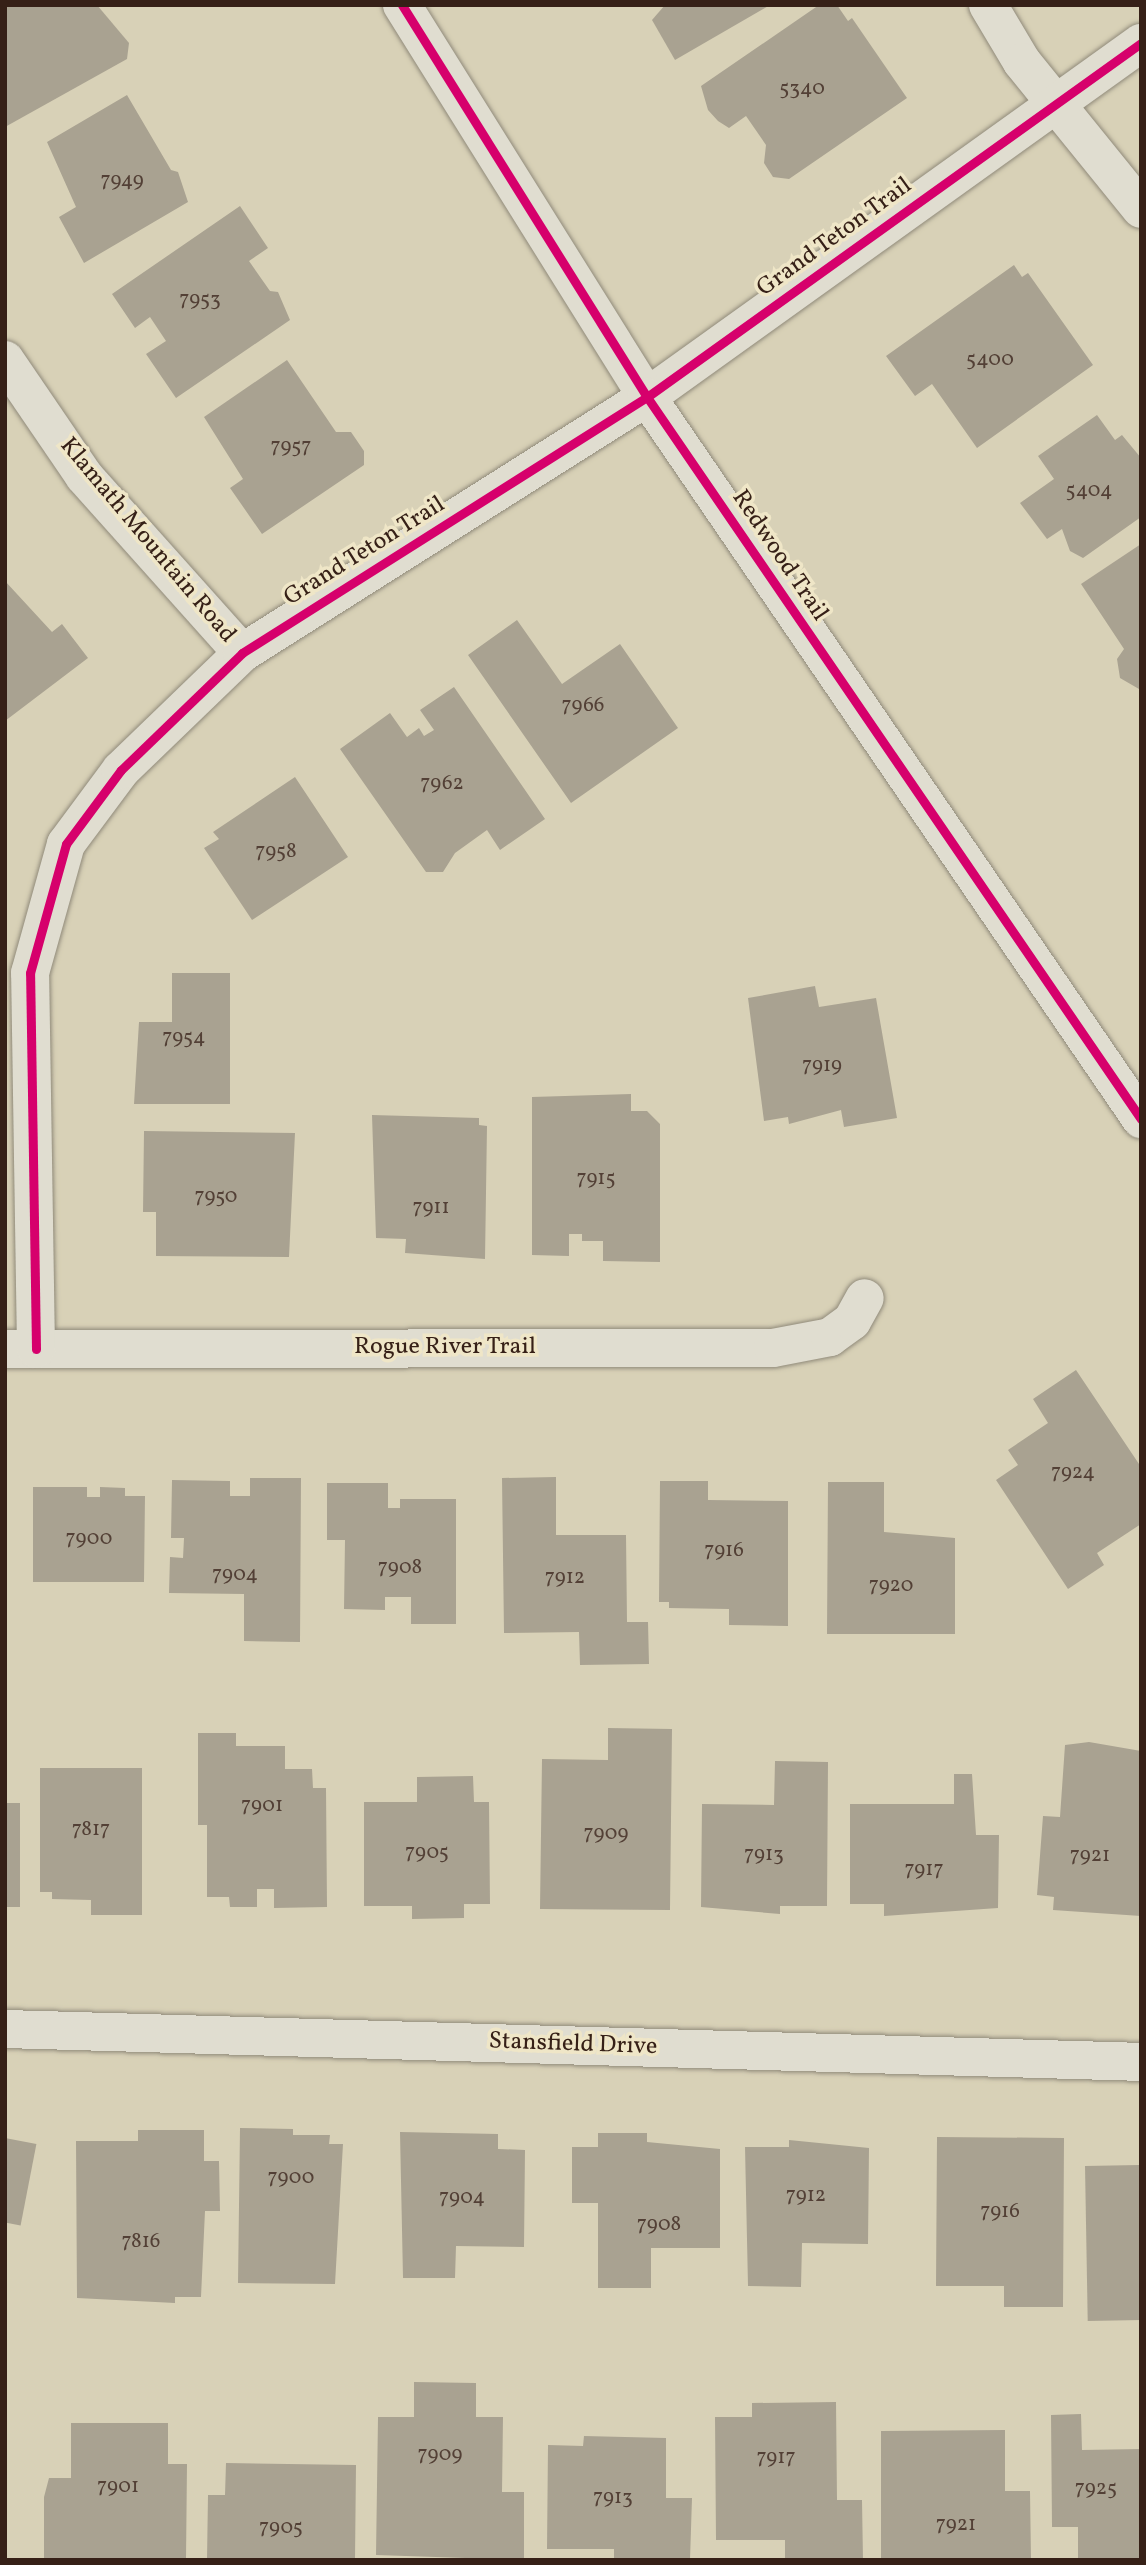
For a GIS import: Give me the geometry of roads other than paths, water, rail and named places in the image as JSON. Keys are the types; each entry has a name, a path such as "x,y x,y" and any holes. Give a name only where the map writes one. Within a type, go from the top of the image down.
{"street":[{"name":"Redwood Trail","path":"402,5 647,397 1141,1119"},
{"path":"988,5 1055,103 1141,209"},
{"name":"Grand Teton Trail","path":"21,1349 30,973 66,844 121,770 242,653 647,397 1141,43"},
{"name":"Klamath Mountain Road","path":"5,360 84,475 242,653"},
{"name":"Rogue River Trail","path":"21,1349 773,1348 830,1337 852,1321 865,1298"},
{"name":"Stansfield Drive","path":"5,2029 1141,2062"}]}
